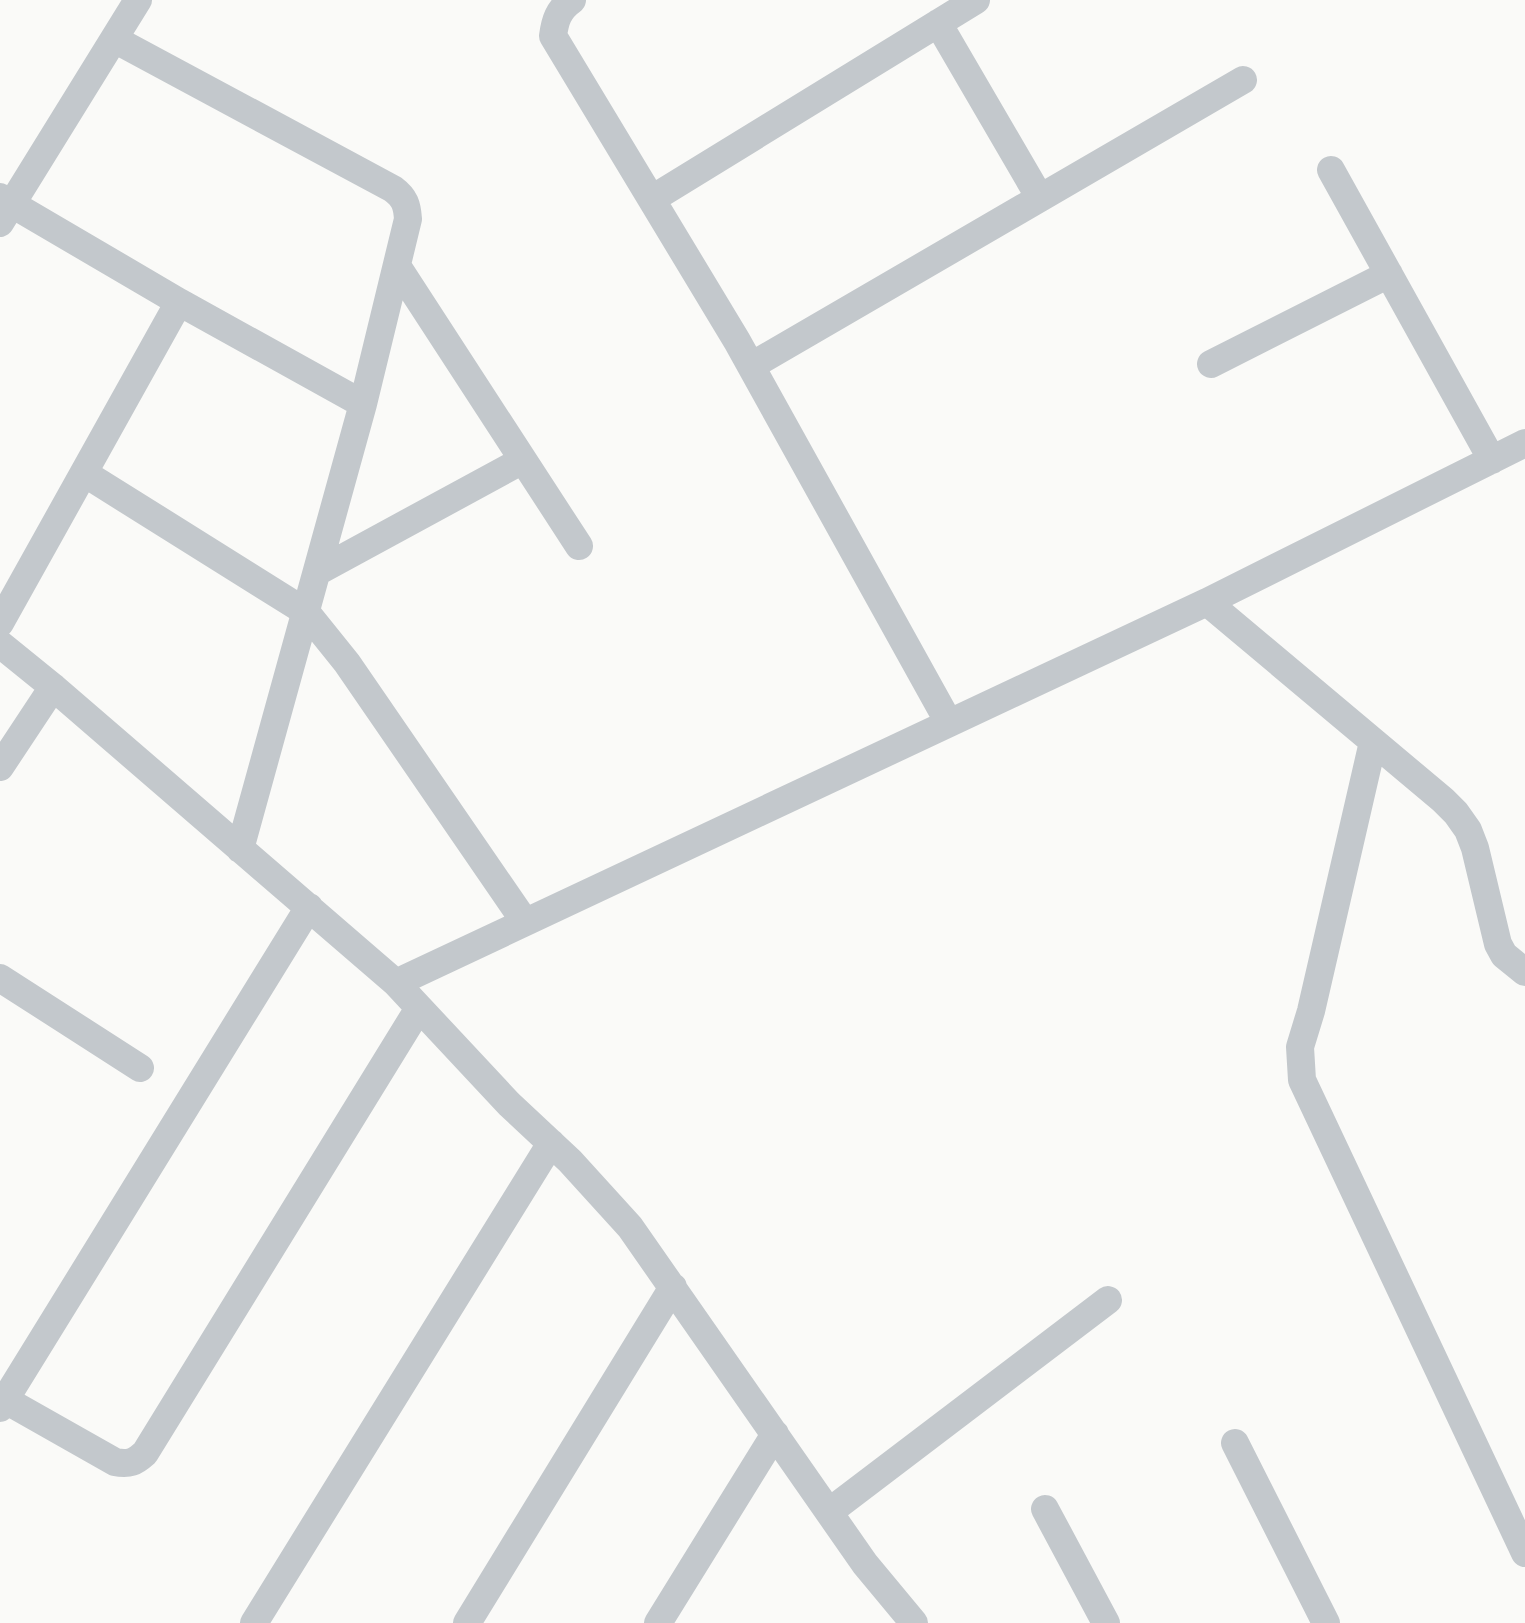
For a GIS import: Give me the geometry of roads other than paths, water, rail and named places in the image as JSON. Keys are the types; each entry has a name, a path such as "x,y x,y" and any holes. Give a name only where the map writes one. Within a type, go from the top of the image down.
{"street":[{"path":"138,0 4,208 363,404"},
{"path":"572,0 556,18 553,36 752,366 949,722"},
{"path":"652,199 976,0"},
{"path":"938,23 1040,198"},
{"path":"114,39 401,195 406,204 408,219 363,404 240,848"},
{"path":"752,366 1244,80"},
{"path":"1331,170 1492,460"},
{"path":"397,266 579,546"},
{"path":"1211,364 1389,274"},
{"path":"0,623 179,302"},
{"path":"396,983 1207,602 1525,443"},
{"path":"317,572 523,460"},
{"path":"84,473 306,612 347,663 525,922"},
{"path":"1207,602 1443,800 1456,813 1468,830 1475,848 1498,944 1504,955 1525,972"},
{"path":"0,644 53,687 396,983 509,1104 570,1161 630,1227 865,1564 910,1621"},
{"path":"0,767 53,687"},
{"path":"1373,742 1311,1011 1300,1047 1302,1080 1525,1553"},
{"path":"309,907 2,1401 115,1462 126,1464 136,1462 146,1454 419,1008"},
{"path":"0,978 140,1068"},
{"path":"254,1623 551,1143"},
{"path":"467,1623 673,1287"},
{"path":"829,1512 1108,1300"},
{"path":"658,1623 774,1434"},
{"path":"1235,1443 1326,1623"},
{"path":"1045,1509 1106,1623"}]}
